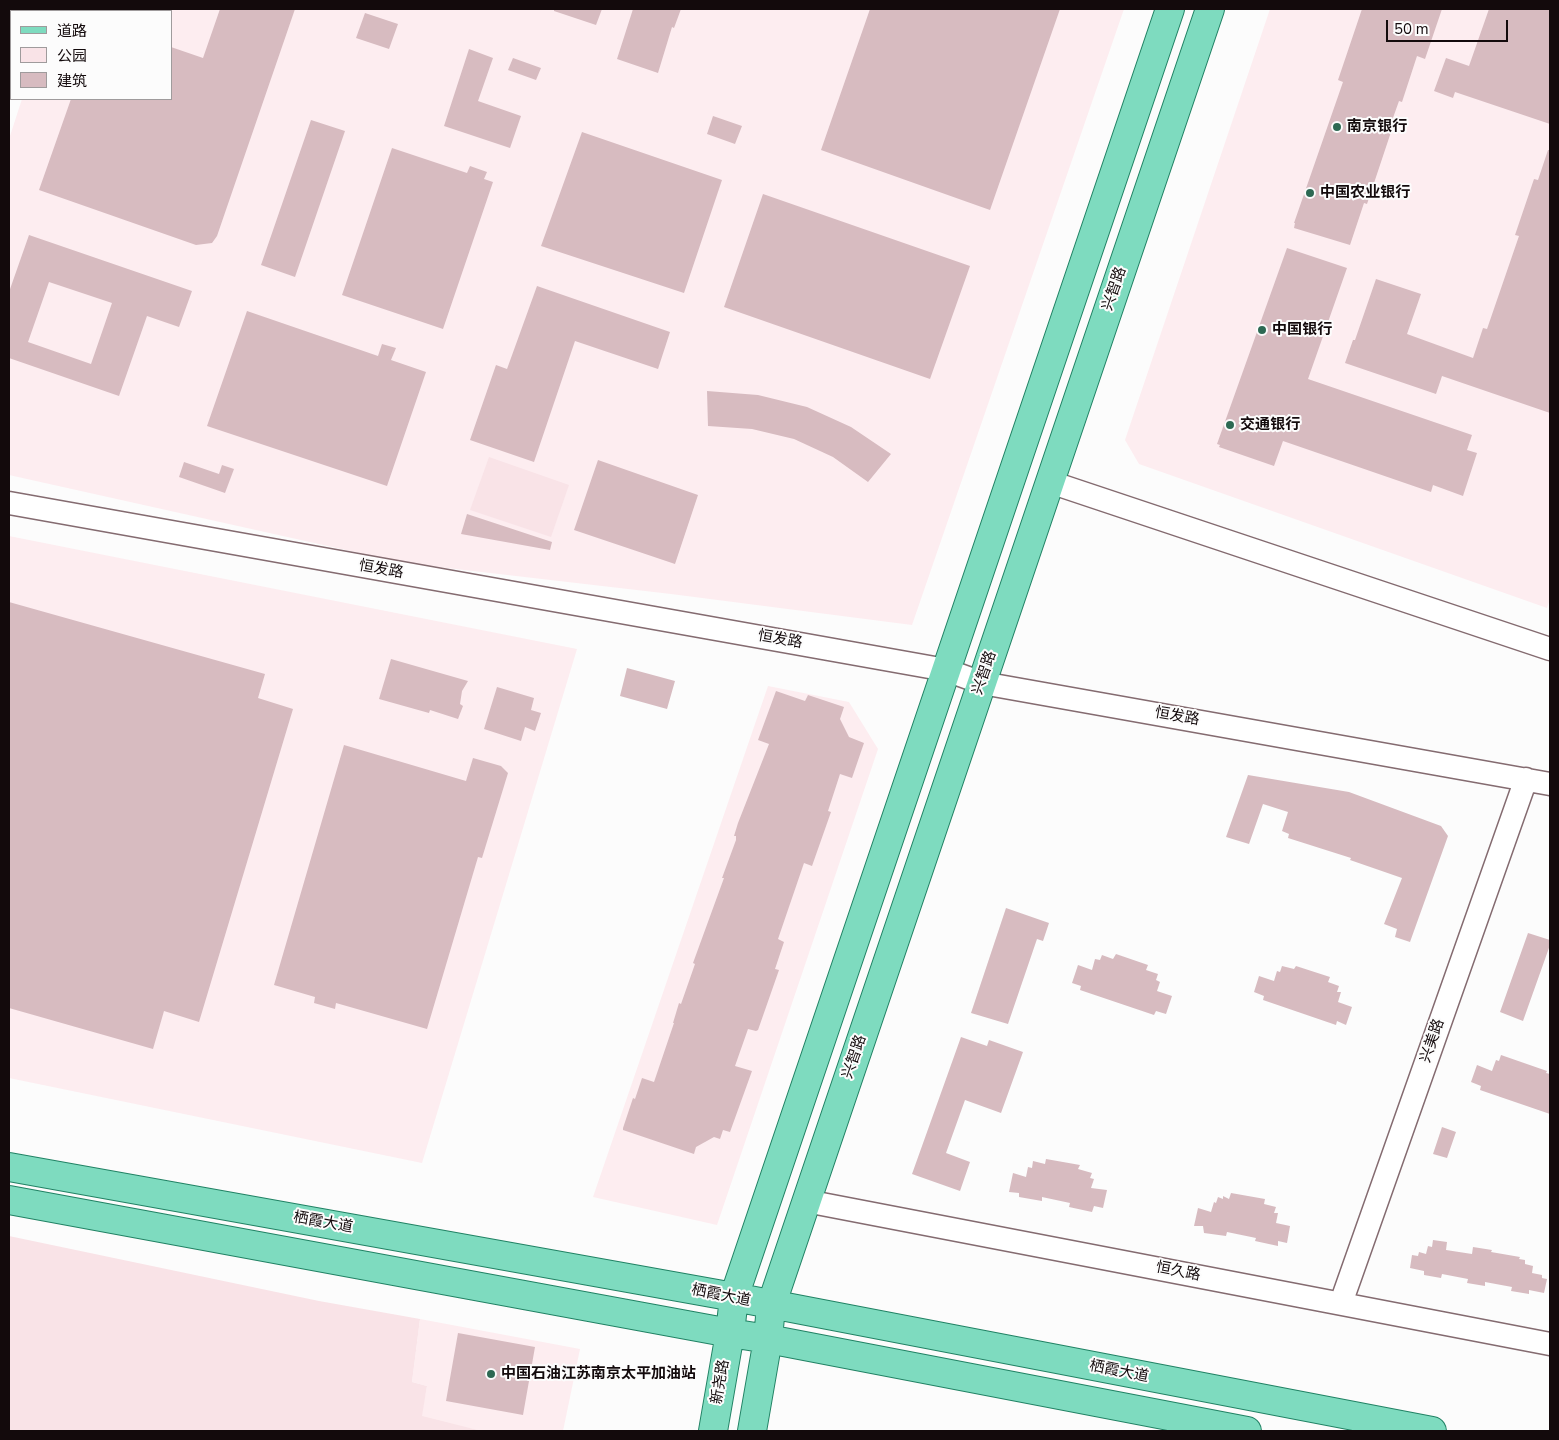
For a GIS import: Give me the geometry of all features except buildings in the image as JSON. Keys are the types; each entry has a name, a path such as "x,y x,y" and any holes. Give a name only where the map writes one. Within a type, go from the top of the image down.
{"main road":[{"path":"730,1333 734,1297 1170,9"},
{"name":"兴智路","path":"768,1339 771,1306 1210,9"},
{"name":"栖霞大道","path":"9,1166 734,1297 771,1306 1432,1431"},
{"path":"9,1200 768,1339 1247,1431"},
{"name":"新尧路","path":"713,1431 730,1333"},
{"path":"752,1431 768,1339"}],"street":[{"path":"1050,482 1550,649"},
{"name":"恒发路","path":"9,503 946,670 982,683 1550,784"},
{"name":"兴美路","path":"1341,1303 1526,779"},
{"name":"恒久路","path":"806,1201 1550,1344"}],"shaded area":[{"path":"1124,9 912,625 671,594 404,563 9,475 9,139 22,100 172,100 172,10 52,10"},
{"path":"1270,9 1550,9 1550,599 1547,608 1139,464 1125,440"},
{"path":"9,536 577,649 422,1163 9,1078"},
{"path":"768,686 849,702 878,749 717,1225 593,1197"},
{"path":"420,1319 580,1349 563,1431 482,1431 421,1417 427,1386 412,1382"}],"green space":[{"path":"489,457 569,485 551,537 470,510"},
{"path":"9,1236 319,1301 420,1319 412,1382 427,1386 422,1416 482,1431 9,1431"}],"place":[{"name":"南京银行","path":"1337,127"},
{"name":"中国农业银行","path":"1310,193"},
{"name":"中国银行","path":"1262,330"},
{"name":"交通银行","path":"1230,425"},
{"name":"中国石油江苏南京太平加油站","path":"491,1374"}]}
